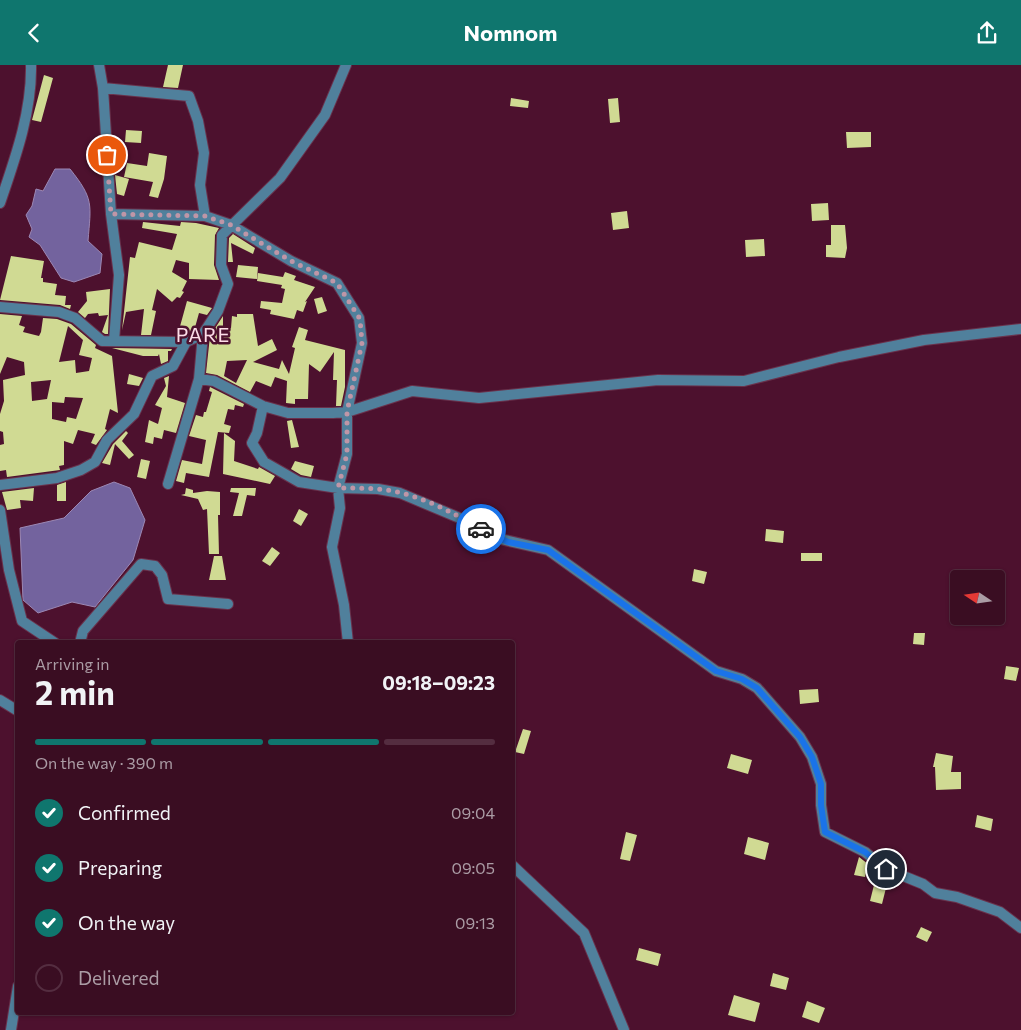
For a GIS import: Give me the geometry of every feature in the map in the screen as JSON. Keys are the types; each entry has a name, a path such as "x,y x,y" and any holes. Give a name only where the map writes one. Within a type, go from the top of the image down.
{"street":[{"path":"0,203 15,157 32,90 31,65"},
{"path":"98,65 103,88 111,214 119,275 114,341"},
{"path":"168,484 199,379 203,334 218,311 228,284 220,265 222,235 280,178 325,115 346,65"},
{"path":"103,88 189,96 198,121 204,153 200,185 205,216"},
{"path":"111,214 205,216 231,225 291,261 337,283 360,319 362,343 347,412 347,454 338,488 340,508 332,547 344,605 348,640"},
{"path":"0,307 58,312 75,318 102,341 186,342 203,334"},
{"path":"199,379 224,386 263,406 298,415 347,412 412,391 479,399 658,380 744,381 839,357 924,340 1021,329"},
{"path":"0,485 57,478 81,470 95,462 107,440 134,414 152,375 173,366 186,342"},
{"path":"263,406 257,433 252,443 264,461 299,482 338,488 378,489 400,493 469,522 496,538 548,550 716,671 742,679 757,688 800,737 812,757 821,784 821,805 825,832 865,852 886,869 923,884 935,893 957,897 1000,911 1021,928"},
{"path":"0,509 10,570 22,621 50,640"},
{"path":"81,640 83,631 141,564 155,566 162,575 168,599 228,604"},
{"path":"0,700 15,709"},
{"path":"515,868 584,933 624,1030"},
{"path":"11,1030 15,1005"}],"shaded area":[{"path":"55,169 70,169 87,195 90,210 88,241 102,254 100,273 74,282 61,278 40,245 29,237 32,229 26,215 32,206 36,189 43,191"},
{"path":"114,482 130,488 145,520 133,560 95,607 72,602 38,613 23,600 20,528 64,518 91,491"}],"building":[{"path":"168,65 183,65 178,88 163,87"},
{"path":"44,75 53,78 41,122 32,120"},
{"path":"511,98 529,101 528,108 510,106"},
{"path":"618,98 620,122 610,123 608,99"},
{"path":"126,130 142,131 141,143 125,142"},
{"path":"846,132 871,132 871,147 847,148"},
{"path":"149,153 167,156 164,179 158,198 149,196 153,182 124,177 127,163 147,166"},
{"path":"115,175 129,179 124,196 117,194"},
{"path":"828,203 829,220 812,221 811,204"},
{"path":"627,211 629,228 613,230 611,213"},
{"path":"143,222 180,226 181,222 196,223 219,228 215,235 214,265 219,280 189,279 189,263 176,260 172,272 187,281 182,291 184,292 180,298 177,297 172,302 157,289 152,310 156,311 151,335 141,335 144,309 126,312 122,330 130,257 135,258 139,242 172,250 177,234 142,228"},
{"path":"831,225 845,225 847,248 845,258 826,257 826,245 831,245"},
{"path":"233,234 255,248 253,254 231,243 233,262 228,262 229,238"},
{"path":"764,239 765,256 746,257 745,240"},
{"path":"11,256 44,261 41,278 43,278 43,282 57,284 55,295 66,296 65,305 71,305 70,309 60,305 0,300"},
{"path":"238,265 258,267 257,279 236,277"},
{"path":"285,272 296,276 294,280 315,287 305,302 307,301 303,312 297,310 294,319 270,314 271,310 260,308 261,301 282,303 285,289 281,288 282,285 257,281 258,273 283,277"},
{"path":"110,289 108,334 105,334 102,332 108,315 88,314 85,318 78,312 87,301 86,292"},
{"path":"322,297 327,311 318,314 314,299"},
{"path":"187,301 212,308 207,315 199,313 194,331 189,333 179,330"},
{"path":"0,314 22,316 19,325 25,327 23,332 39,336 43,318 57,319 71,324 96,345 95,348 112,356 118,413 110,409 105,429 107,430 96,445 91,443 95,434 78,430 73,444 64,441 64,465 59,466 60,470 7,477 6,470 0,471 0,445 4,444 3,432 0,431 0,414 4,401 3,380 25,375 24,362 7,357 0,374","holes":["68,326 83,340 79,355 92,358 89,371 76,373 75,360 59,362","51,380 47,399 32,401 31,382","65,397 83,398 76,419 67,417 66,422 52,419 52,402 64,403"]},
{"path":"237,314 253,314 258,346 272,339 277,350 253,362 279,369 282,360 289,374 295,348 292,347 299,327 308,330 305,340 345,350 345,387 341,406 336,406 337,380 333,380 334,352 320,372 309,364 308,399 295,399 295,404 286,403 287,381 275,377 271,387 256,381 250,392 217,375 206,373 210,336 223,316 223,327 231,328 232,316 237,317","holes":["247,360 236,383 224,376 227,361"]},
{"path":"112,348 172,349 168,351 168,361 161,364 159,354 158,356 143,356"},
{"path":"129,374 143,378 139,386 127,384"},
{"path":"169,376 167,397 185,403 176,433 164,430 162,439 154,437 153,444 145,442 149,420 158,424 162,408 155,405 166,386 164,378"},
{"path":"210,387 244,404 243,407 235,405 234,410 228,409 224,424 231,426 229,433 218,432 209,477 186,473 184,483 176,481 182,460 202,464 206,440 189,436 196,415 203,417 204,412 206,412 212,392 209,391"},
{"path":"292,420 299,447 291,448 287,421"},
{"path":"126,431 128,433 122,441 134,455 129,459 115,444 110,465 102,463 113,444"},
{"path":"224,433 235,441 234,461 258,469 259,467 275,476 270,484 223,474"},
{"path":"141,459 150,461 146,479 137,477"},
{"path":"295,461 314,466 311,477 301,475 291,469"},
{"path":"66,482 66,501 57,501 57,485"},
{"path":"34,488 33,501 20,500 21,508 7,510 2,492"},
{"path":"186,488 193,490 193,493 220,492 220,515 218,515 219,554 209,554 207,509 203,510 198,499 181,495 185,494"},
{"path":"231,488 256,488 255,496 247,495 242,516 233,516 239,493 230,492"},
{"path":"299,509 308,514 301,526 293,521"},
{"path":"766,529 784,531 783,543 765,541"},
{"path":"272,547 280,553 270,566 262,561"},
{"path":"801,553 822,553 822,561 801,561"},
{"path":"214,556 222,556 226,580 209,580"},
{"path":"694,569 707,572 704,584 692,581"},
{"path":"914,633 925,633 924,645 913,644"},
{"path":"1006,666 1019,668 1016,681 1004,679"},
{"path":"818,689 819,702 800,704 799,690"},
{"path":"523,729 531,731 524,754 515,752"},
{"path":"936,753 953,756 951,772 961,772 961,789 936,790 935,767 933,767"},
{"path":"731,754 752,760 748,774 727,768"},
{"path":"977,815 993,819 991,831 975,827"},
{"path":"626,832 637,835 630,861 620,859"},
{"path":"748,837 769,843 765,860 744,854"},
{"path":"859,857 868,864 865,877 854,875"},
{"path":"874,885 886,888 882,904 870,901"},
{"path":"921,927 932,932 927,942 916,937"},
{"path":"639,948 661,954 658,966 636,960"},
{"path":"773,973 789,978 786,990 770,986"},
{"path":"734,995 760,1003 755,1022 728,1015"},
{"path":"807,1001 825,1008 819,1023 802,1017"}],"way so far":[{"path":"107,155 111,214 142,213 205,216 231,225 291,261 337,283 360,319 362,343 354,372 347,412 347,454 338,488 378,489 400,493 436,506 481,529"}],"district":[{"name":"PARE","path":"203,334"}],"route":[{"path":"481,529 496,538 508,542 548,550 716,671 742,679 757,688 800,737 812,757 821,784 821,805 825,832 865,852 886,869"}]}
